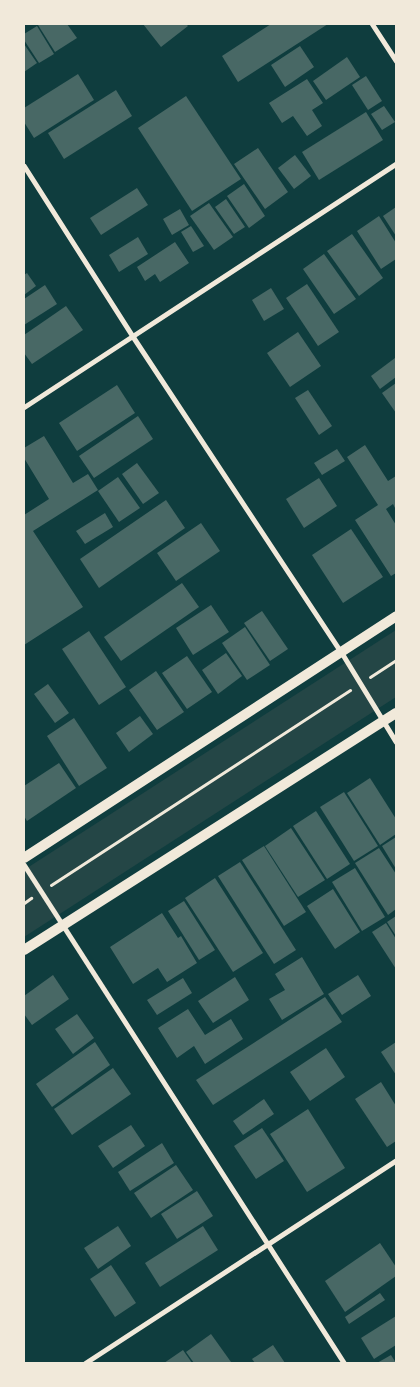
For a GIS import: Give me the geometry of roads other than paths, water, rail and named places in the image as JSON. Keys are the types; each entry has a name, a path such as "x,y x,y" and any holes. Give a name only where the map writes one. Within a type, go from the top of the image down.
{"main road":[{"path":"24,858 396,616"},
{"path":"24,950 396,713"}],"street":[{"path":"372,24 396,61"},
{"path":"24,407 133,338 396,164"},
{"path":"24,166 133,338 341,652 396,742"},
{"path":"24,865 344,1363"},
{"path":"85,1363 396,1160"}]}
